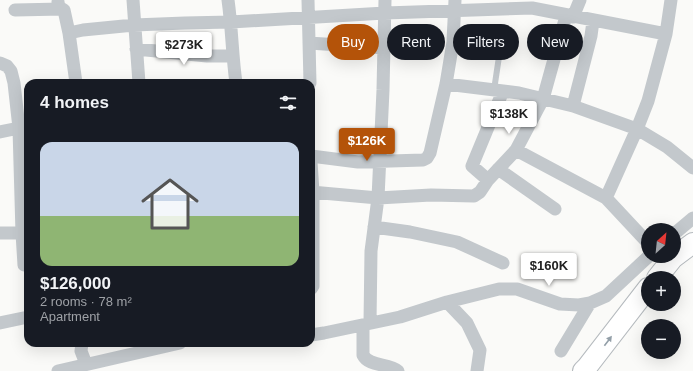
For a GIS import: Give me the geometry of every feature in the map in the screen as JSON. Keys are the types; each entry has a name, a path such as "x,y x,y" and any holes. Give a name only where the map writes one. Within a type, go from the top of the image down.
{"main road":[{"path":"660,267 693,243"},
{"path":"583,371 587,368 641,297"}],"street":[{"path":"133,0 139,79"},
{"path":"228,0 236,79"},
{"path":"308,0 310,79"},
{"path":"315,192 378,198 474,196 480,192 488,180 516,150 543,99 569,16 580,0"},
{"path":"606,198 637,130 648,101 666,34 671,0"},
{"path":"15,10 60,4 64,10 69,33 75,79"},
{"path":"69,33 83,30 134,25 231,22 308,17 385,7 532,4 569,16 666,34"},
{"path":"315,157 358,162 423,160 427,158 430,153 446,84 453,42 455,5"},
{"path":"385,7 378,198 371,251 366,324 362,355 369,362 393,368 398,371"},
{"path":"573,106 591,36 593,21"},
{"path":"309,43 384,48"},
{"path":"136,49 179,52 207,56 233,56"},
{"path":"0,63 7,66 11,71 14,83 24,128 24,166"},
{"path":"446,84 519,93 573,106 637,130 667,147 693,168"},
{"path":"488,180 472,166 498,90"},
{"path":"0,132 24,128"},
{"path":"516,150 606,198 641,236"},
{"path":"498,169 555,209"},
{"path":"681,228 693,218"},
{"path":"374,227 410,232 457,242 503,263"},
{"path":"0,233 24,233"},
{"path":"315,334 400,317 447,302 499,289 517,289 560,304 579,305 590,303 606,296 641,263"},
{"path":"447,302 467,323 480,350 477,371"},
{"path":"561,351 590,303"},
{"path":"0,323 24,318"},
{"path":"82,347 81,351 86,364"},
{"path":"58,371 162,347"}],"lane":[{"path":"498,90 500,60"}]}
